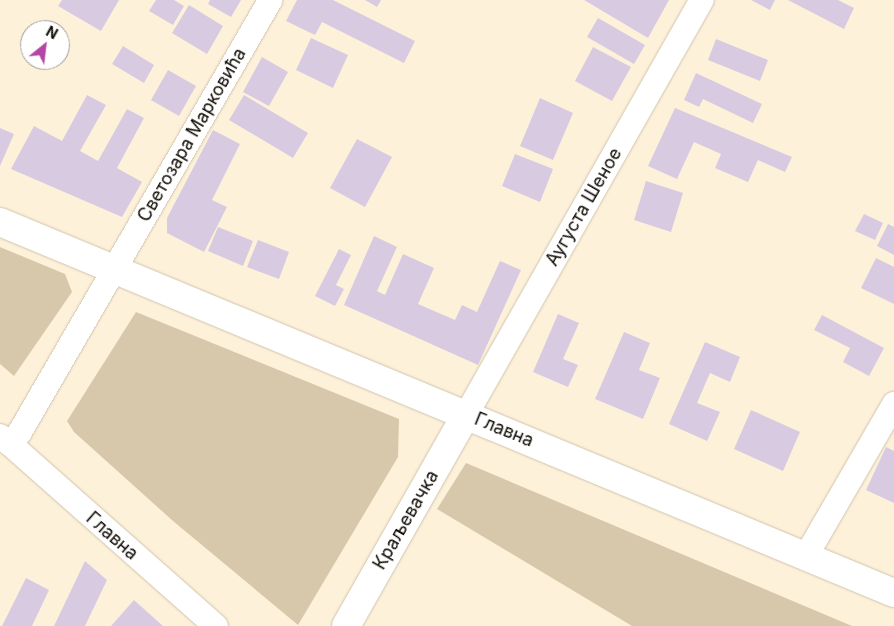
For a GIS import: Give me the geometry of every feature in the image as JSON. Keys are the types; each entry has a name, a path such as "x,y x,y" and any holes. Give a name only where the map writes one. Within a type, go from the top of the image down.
{"main road":[{"name":"Главна","path":"0,222 894,593"},
{"name":"Краљевачка","path":"346,626 466,414"}],"street":[{"name":"Светозара Марковића","path":"114,269 270,0"},
{"name":"Аугуста Шеное","path":"466,414 702,0"},
{"name":"Главна","path":"114,269 5,440 216,626"},
{"path":"806,556 894,404"}],"shaded area":[{"path":"0,247 65,274 72,292 14,376 0,364"},
{"path":"136,312 399,419 398,457 298,625 173,521 74,432 67,421"},
{"path":"466,463 852,626 632,626 437,509"}],"building":[{"path":"62,0 119,0 101,31 58,6"},
{"path":"156,0 174,0 184,6 173,25 149,11"},
{"path":"210,0 241,0 231,17 208,4"},
{"path":"297,0 333,0 415,41 404,63 322,22 315,35 286,21"},
{"path":"365,0 381,0 377,7"},
{"path":"584,0 669,0 648,38"},
{"path":"751,0 775,0 770,10"},
{"path":"788,0 838,0 854,8 844,29"},
{"path":"189,5 223,26 207,54 172,33"},
{"path":"598,18 645,45 634,64 587,37"},
{"path":"311,38 348,55 333,88 296,70"},
{"path":"716,39 768,60 760,81 708,60"},
{"path":"123,46 154,65 144,83 112,64"},
{"path":"593,47 631,67 612,101 575,81"},
{"path":"262,57 288,72 269,106 243,92"},
{"path":"168,70 196,86 179,116 151,100"},
{"path":"696,73 762,104 753,123 703,99 699,107 684,100"},
{"path":"87,95 106,105 80,151 98,161 127,109 144,118 117,168 142,182 122,217 11,169 34,126 62,141"},
{"path":"244,95 308,133 293,158 229,120"},
{"path":"540,98 573,113 553,160 520,146"},
{"path":"675,108 792,157 785,172 758,160 748,182 715,168 721,154 694,142 677,179 648,166"},
{"path":"0,128 14,134 0,166"},
{"path":"213,130 240,144 212,200 227,207 204,252 167,233 167,218"},
{"path":"357,139 392,157 365,207 330,188"},
{"path":"515,154 553,169 540,202 502,186"},
{"path":"646,181 683,193 671,232 634,220"},
{"path":"864,214 883,223 875,240 855,231"},
{"path":"888,224 894,227 894,255 877,246"},
{"path":"218,227 253,241 243,266 208,251"},
{"path":"374,236 397,247 377,291 385,295 403,254 434,268 418,304 455,320 462,305 477,312 500,261 521,270 478,365 344,305"},
{"path":"258,240 289,252 279,279 247,267"},
{"path":"339,249 351,255 336,285 344,289 335,306 315,296"},
{"path":"876,258 894,267 894,304 861,288"},
{"path":"558,314 579,323 563,359 578,365 568,387 533,372"},
{"path":"822,315 884,348 869,376 843,362 850,348 814,330"},
{"path":"624,332 650,343 639,370 660,378 643,419 595,399"},
{"path":"705,342 740,357 730,382 710,373 697,403 720,412 707,441 669,424"},
{"path":"751,410 800,432 783,471 734,449"},
{"path":"886,447 894,451 894,503 866,490"},
{"path":"85,561 107,580 85,626 54,626"},
{"path":"26,578 49,590 32,626 2,626"},
{"path":"134,600 163,626 111,626"}]}
